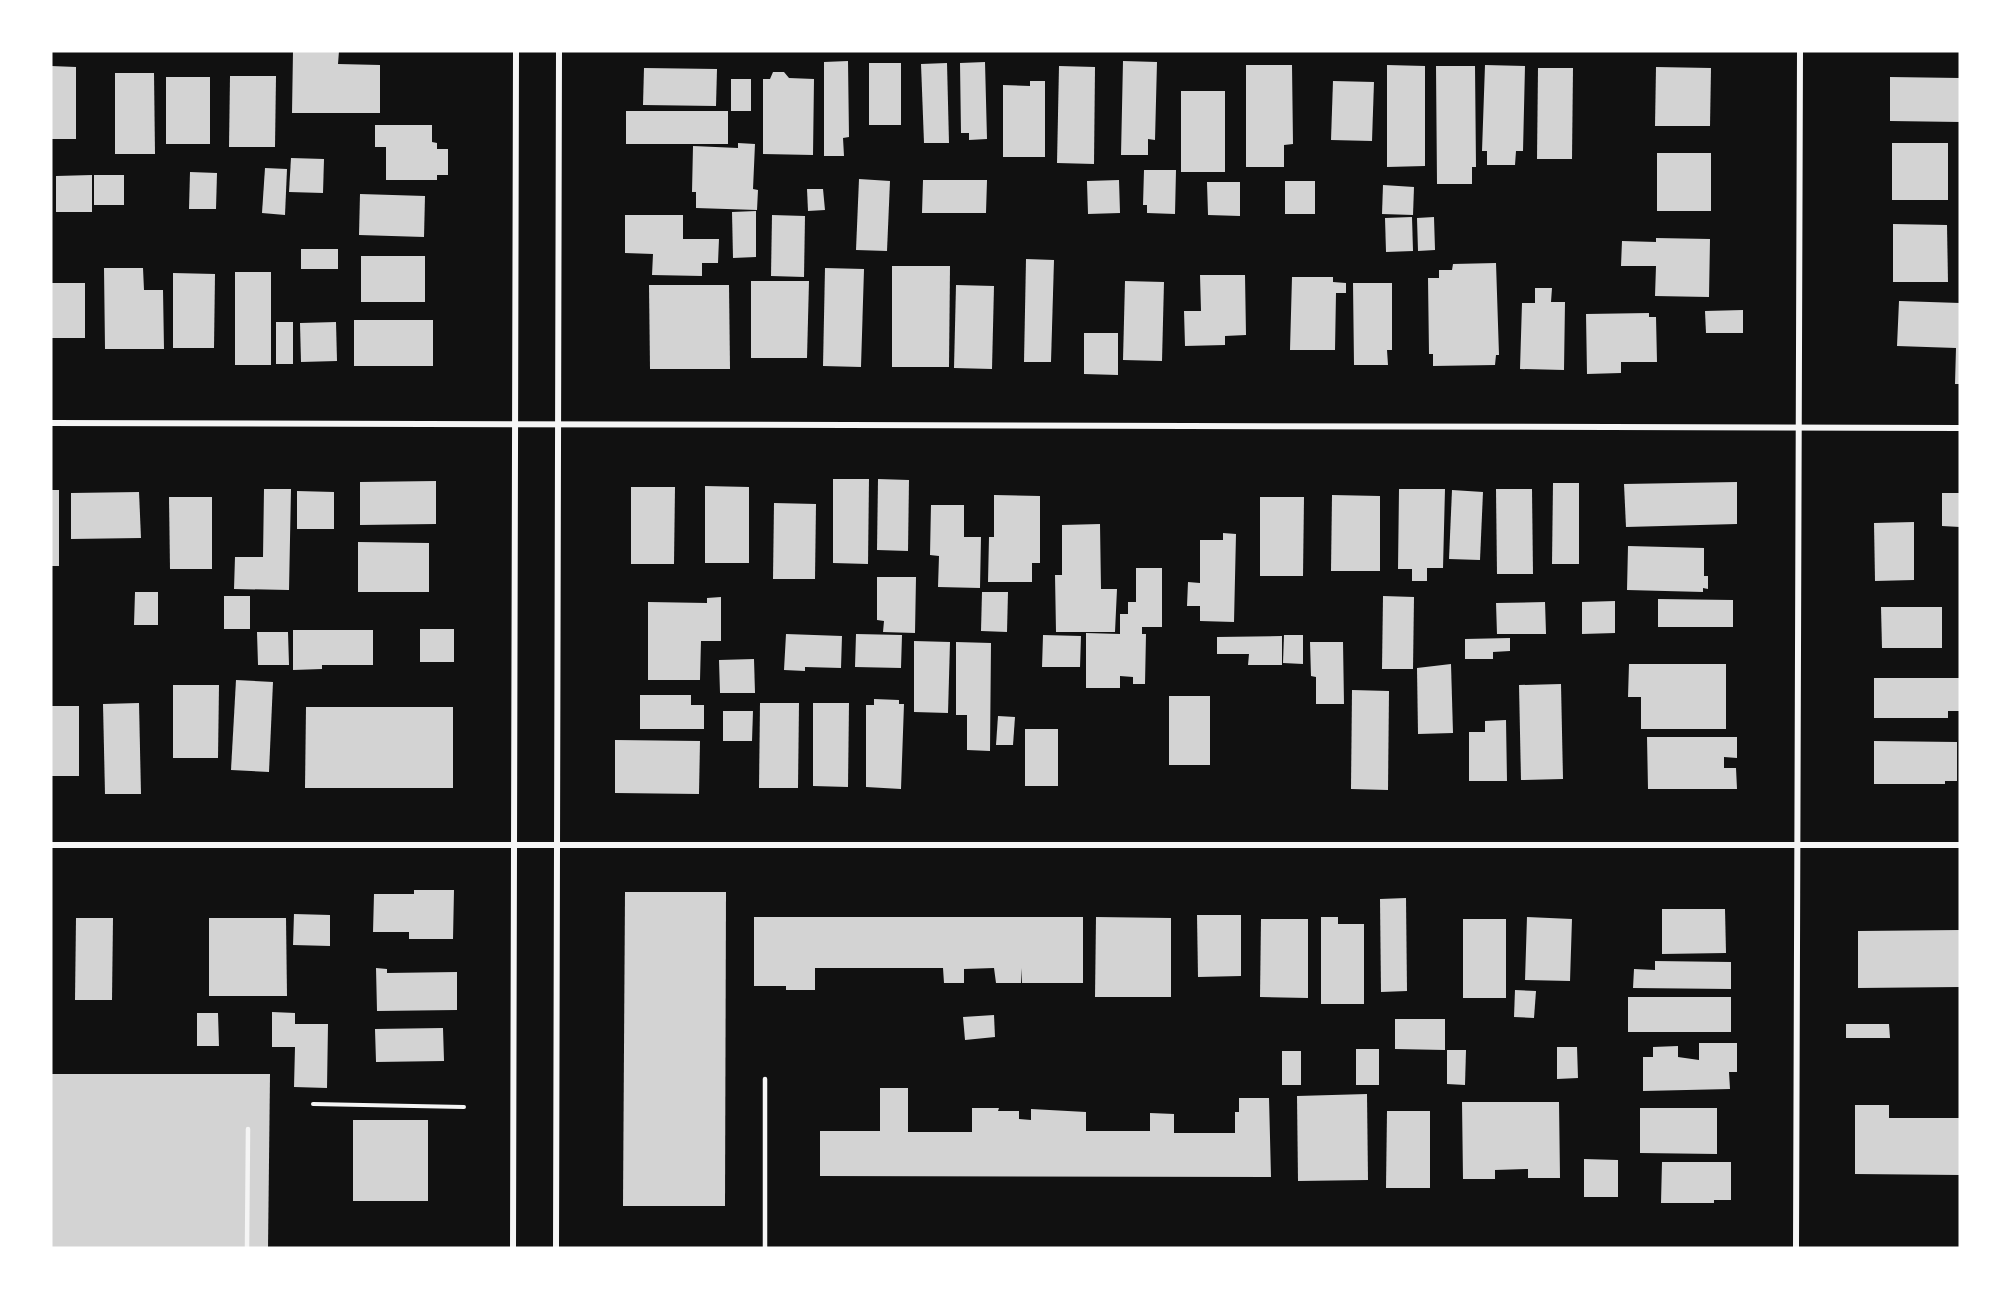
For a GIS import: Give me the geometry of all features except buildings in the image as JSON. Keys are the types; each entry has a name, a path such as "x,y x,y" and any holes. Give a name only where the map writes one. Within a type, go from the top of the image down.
{"street":[{"path":"513,1248 516,51"},
{"path":"556,1248 559,51"},
{"path":"1796,1248 1800,51"},
{"path":"51,423 1960,428"},
{"path":"51,844 1960,845"}],"lane":[{"path":"765,1079 765,1248"},
{"path":"248,1129 248,1248"}],"path":[{"path":"313,1104 464,1107"}]}
